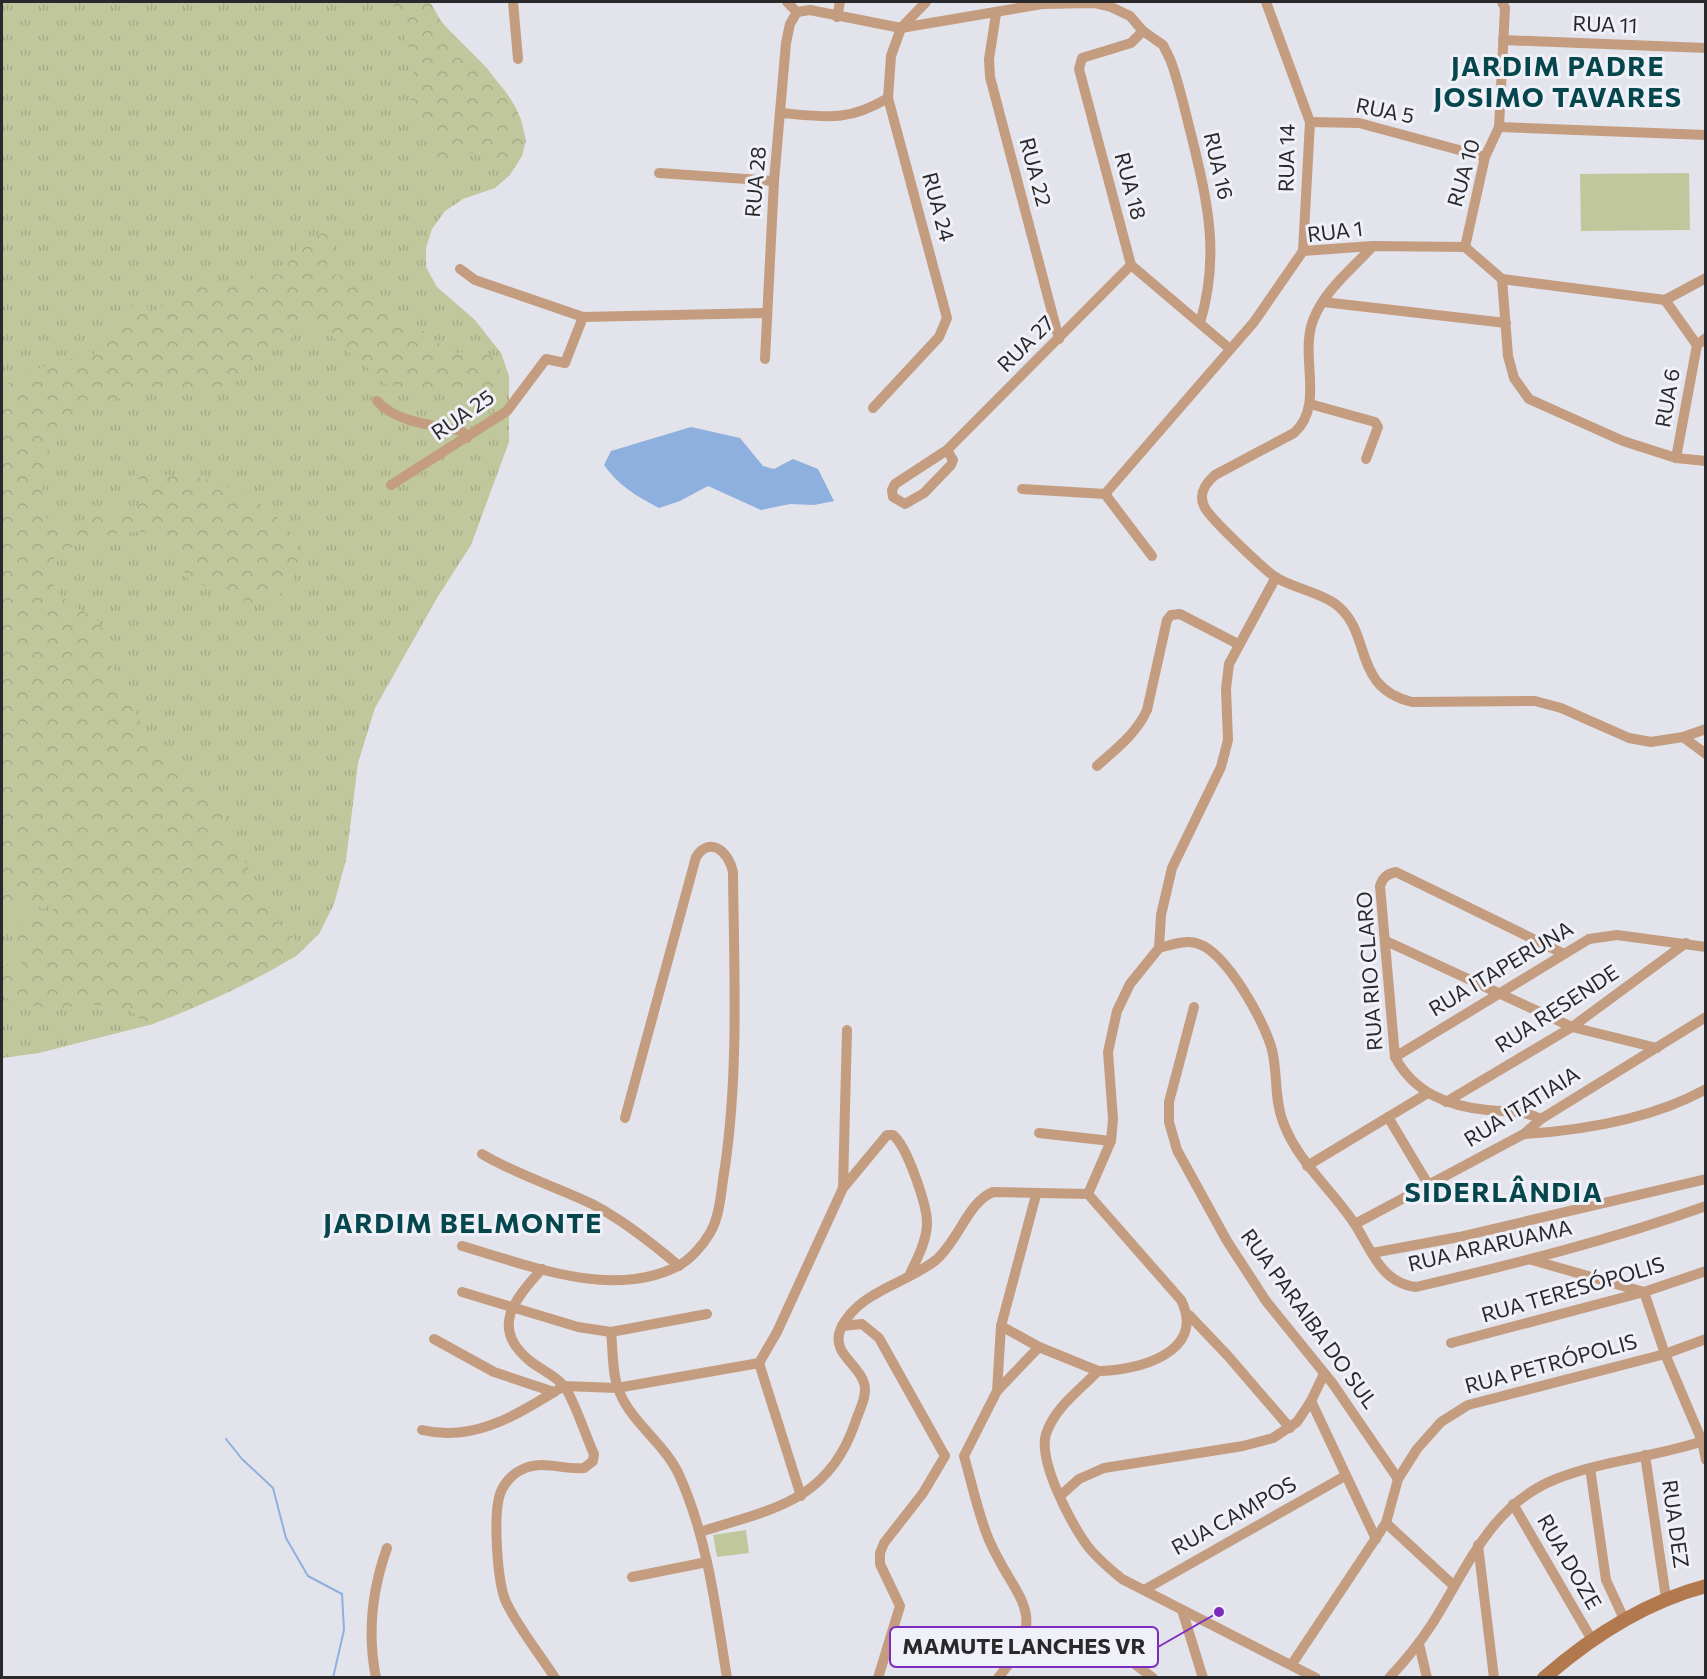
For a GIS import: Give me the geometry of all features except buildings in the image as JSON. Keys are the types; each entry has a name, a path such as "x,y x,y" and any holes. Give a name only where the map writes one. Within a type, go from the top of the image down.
{"main road":[{"path":"1544,1677 1592,1640 1625,1621 1666,1598 1706,1586"}],"street":[{"path":"513,2 518,58"},
{"path":"787,2 797,12"},
{"path":"837,17 840,2"},
{"name":"RUA 24","path":"873,408 939,337 947,318 888,98 891,56 901,28 926,2"},
{"name":"RUA 14","path":"1266,2 1310,122 1303,251"},
{"name":"RUA 10","path":"1465,248 1485,157 1498,127 1506,8 1502,2"},
{"name":"RUA 16","path":"797,12 810,10 901,28 996,14 1043,3 1094,3 1111,7 1136,21 1143,31 1163,45 1170,59 1208,206 1212,255 1207,299 1200,323"},
{"name":"RUA 28","path":"765,358 774,181 782,113 786,43 790,24 797,12"},
{"name":"RUA 22","path":"996,14 989,59 990,77 1059,339"},
{"name":"RUA 18","path":"1131,265 1078,69 1082,58 1131,43 1143,31"},
{"name":"RUA 11","path":"1503,40 1706,48"},
{"path":"782,113 850,116 865,112 888,98"},
{"name":"RUA 5","path":"1310,122 1359,123 1485,157"},
{"path":"1498,127 1706,135"},
{"path":"659,172 774,181"},
{"path":"1373,246 1323,302 1314,317 1309,334 1310,404 1304,425 1215,475 1207,482 1202,494 1203,506 1212,519 1276,577 1322,595 1337,605 1350,622 1370,672 1381,689 1394,697 1412,702 1535,701 1561,708 1629,738 1652,742 1683,737 1706,729"},
{"name":"RUA 1","path":"1105,494 1254,322 1303,251 1373,246 1465,248"},
{"path":"1465,248 1502,279 1665,300 1706,278"},
{"path":"1131,265 1230,349"},
{"name":"RUA 27","path":"947,450 953,460 951,465 924,494 905,504 893,497 892,490 895,484 947,450 1131,265"},
{"path":"460,269 475,280 583,317 767,313"},
{"path":"1502,279 1508,356 1514,378 1530,399 1623,441 1676,458 1706,461"},
{"name":"RUA 6","path":"1665,300 1701,341 1676,458"},
{"path":"1323,302 1506,323"},
{"name":"RUA 25","path":"391,485 507,411 546,359 565,363 583,317"},
{"path":"377,401 385,410 401,417 462,431 468,438"},
{"path":"1310,404 1375,422 1378,427 1366,459"},
{"path":"1023,489 1105,494 1152,556"},
{"path":"1088,1194 1111,1141 1113,1119 1108,1052 1117,1011 1130,984 1159,948 1161,915 1172,868 1221,767 1228,740 1226,689 1229,664 1276,577"},
{"path":"1097,766 1131,736 1141,723 1147,710 1167,620 1171,615 1180,614 1238,644"},
{"path":"1683,737 1706,754"},
{"path":"462,1246 542,1269 598,1279 624,1280 679,1266 693,1254 710,1233 719,1207 729,1134 735,1055 733,872 731,861 716,847 709,845 701,849 696,857 625,1118"},
{"name":"RUA RIO CLARO","path":"1541,1119 1524,1112 1485,1110 1446,1102 1428,1093 1401,1069 1395,1057 1380,886 1388,873 1396,872 1562,953"},
{"name":"RUA ITAPERUNA","path":"1395,1057 1562,953 1589,939 1602,935 1706,947"},
{"path":"1386,941 1572,1027 1657,1048"},
{"name":"RUA ARARUAMA","path":"1159,948 1186,942 1199,944 1212,952 1251,999 1272,1048 1277,1097 1283,1122 1307,1166 1355,1224 1387,1275 1401,1285 1416,1287 1530,1260 1638,1229 1706,1206"},
{"name":"RUA RESENDE","path":"1446,1102 1572,1027 1686,943"},
{"name":"RUA PARAIBA DO SUL","path":"1194,1007 1168,1102 1169,1122 1177,1150 1227,1241 1266,1301 1324,1374 1398,1479"},
{"name":"RUA ITATIAIA","path":"1355,1224 1524,1134 1541,1119 1706,1017"},
{"path":"843,1188 847,1030"},
{"path":"1524,1134 1568,1131 1658,1110 1706,1089"},
{"path":"1307,1166 1428,1093"},
{"path":"1388,1117 1428,1184"},
{"path":"1039,1133 1111,1141"},
{"path":"801,1496 759,1363 777,1332 843,1188 883,1138 893,1135 898,1139 922,1199 927,1224 922,1246 910,1274"},
{"path":"482,1154 506,1168 595,1206 645,1237 679,1266"},
{"path":"1372,1253 1459,1237 1706,1179"},
{"path":"700,1532 784,1505 801,1496 836,1465 847,1448 864,1398 865,1386 861,1375 840,1350 839,1334 842,1326 863,1302 934,1262 951,1246 981,1197 993,1192 1036,1195 1088,1194 1181,1300 1189,1315 1250,1380 1290,1428"},
{"path":"997,1391 997,1346 1036,1195"},
{"path":"1530,1260 1644,1292 1665,1354 1704,1441 1706,1460"},
{"path":"542,1269 511,1308 507,1321 510,1336 528,1360 559,1389 594,1454 593,1461 584,1468 548,1464 518,1471 507,1481 500,1494 498,1515 498,1577 506,1602 555,1677"},
{"name":"RUA TERESÓPOLIS","path":"1451,1343 1644,1292 1706,1271"},
{"path":"462,1292 578,1327 611,1332 707,1314"},
{"path":"1001,1326 1039,1347 1098,1371 1115,1371 1139,1365 1173,1350 1183,1341 1188,1329 1189,1315"},
{"path":"842,1326 862,1324 879,1338 945,1456"},
{"path":"611,1332 617,1388 624,1402 680,1475 700,1532 727,1677"},
{"path":"434,1339 494,1372 559,1389 617,1388 759,1363"},
{"name":"RUA PETRÓPOLIS","path":"1292,1664 1386,1523 1398,1479 1417,1449 1441,1422 1468,1404 1665,1354 1706,1339"},
{"path":"998,1677 1016,1656 1026,1632 1027,1613 1021,1595 988,1538 964,1456 997,1391 1039,1347"},
{"path":"1098,1371 1065,1403 1053,1419 1046,1436 1044,1452 1049,1474 1085,1543 1102,1563 1122,1579 1316,1677"},
{"path":"1061,1495 1091,1471 1243,1446 1273,1438 1290,1428 1311,1401 1324,1374"},
{"path":"422,1430 441,1434 464,1434 486,1428 559,1389"},
{"path":"1311,1401 1376,1539"},
{"path":"1389,1677 1419,1644 1478,1545 1513,1504 1555,1479 1590,1468 1704,1441"},
{"name":"RUA DEZ","path":"1645,1455 1666,1598"},
{"path":"945,1456 964,1456"},
{"path":"878,1677 900,1606 880,1564 880,1553 884,1543 923,1493 945,1456"},
{"path":"1590,1468 1606,1580 1625,1621"},
{"name":"RUA CAMPOS","path":"1144,1590 1345,1476"},
{"name":"RUA DOZE","path":"1513,1504 1592,1640"},
{"path":"1386,1523 1453,1585"},
{"path":"1478,1545 1494,1677"},
{"path":"376,1677 370,1651 372,1614 377,1575 387,1548"},
{"path":"632,1577 707,1562"},
{"path":"1182,1610 1203,1677"},
{"path":"1109,1644 1153,1677"},
{"path":"1419,1644 1427,1677"}],"green space":[{"path":"2,2 430,2 442,23 487,68 509,98 520,118 526,140 522,156 510,175 495,188 463,199 445,211 432,229 426,248 426,267 437,287 475,320 501,353 509,376 509,442 471,545 437,598 375,708 358,763 346,860 334,904 319,934 295,957 228,991 153,1024 39,1053 2,1058"},
{"path":"392,2 430,2 440,20 503,89 516,107 523,127 523,147 514,168 491,155 476,152 439,164 429,161 426,154 428,149 439,140 413,112 409,105 412,95 406,84 418,66 423,65 407,43"},
{"path":"1689,173 1690,230 1581,231 1580,174"},
{"path":"347,228 328,255 326,274 348,276 399,323 426,332 443,347 457,353 479,349 489,353 500,369 498,397 494,406 479,417 449,393 387,385 328,333 320,328 307,327 209,395 182,389 147,386 131,389 121,398 103,402 61,420 53,433 42,492 43,509 49,522 69,525 114,511 136,507 142,500 144,490 119,438 155,470 171,476 201,478 236,491 256,501 274,514 288,529 297,545 299,563 292,581 280,594 269,601 257,603 244,601 191,582 174,545 164,536 152,533 119,533 100,537 66,550 54,558 46,568 55,589 68,602 98,621 105,633 112,667 133,705 149,743 170,765 210,788 225,808 225,837 246,863 261,897 286,933 305,948 275,968 228,992 179,1014 144,1026 137,1016 116,1006 47,1008 6,998 2,995 2,968 9,965 30,973 19,959 12,942 15,927 21,921 31,917 50,916 56,904 67,899 55,896 50,899 47,907 42,909 28,901 6,913 2,911 2,387 45,366 92,356 99,348 93,340 115,326 127,308 134,303 149,308 147,316 176,294 200,283 227,288 258,272 281,275 299,245 325,232"},
{"path":"746,1530 749,1553 717,1557 713,1535"}],"water":[{"path":"691,427 740,438 763,466 774,469 793,459 818,469 834,501 814,505 790,504 761,510 708,486 680,501 659,508 628,490 604,465 611,451"}],"waterway":[{"path":"226,1439 242,1459 273,1488 286,1538 308,1576 342,1594 344,1630 333,1678"}],"place":[{"name":"MAMUTE LANCHES VR","path":"1219,1612"}],"district":[{"name":"JARDIM PADRE JOSIMO TAVARES","path":"1558,82"},
{"name":"SIDERLÂNDIA","path":"1504,1193"},
{"name":"JARDIM BELMONTE","path":"463,1224"}]}
